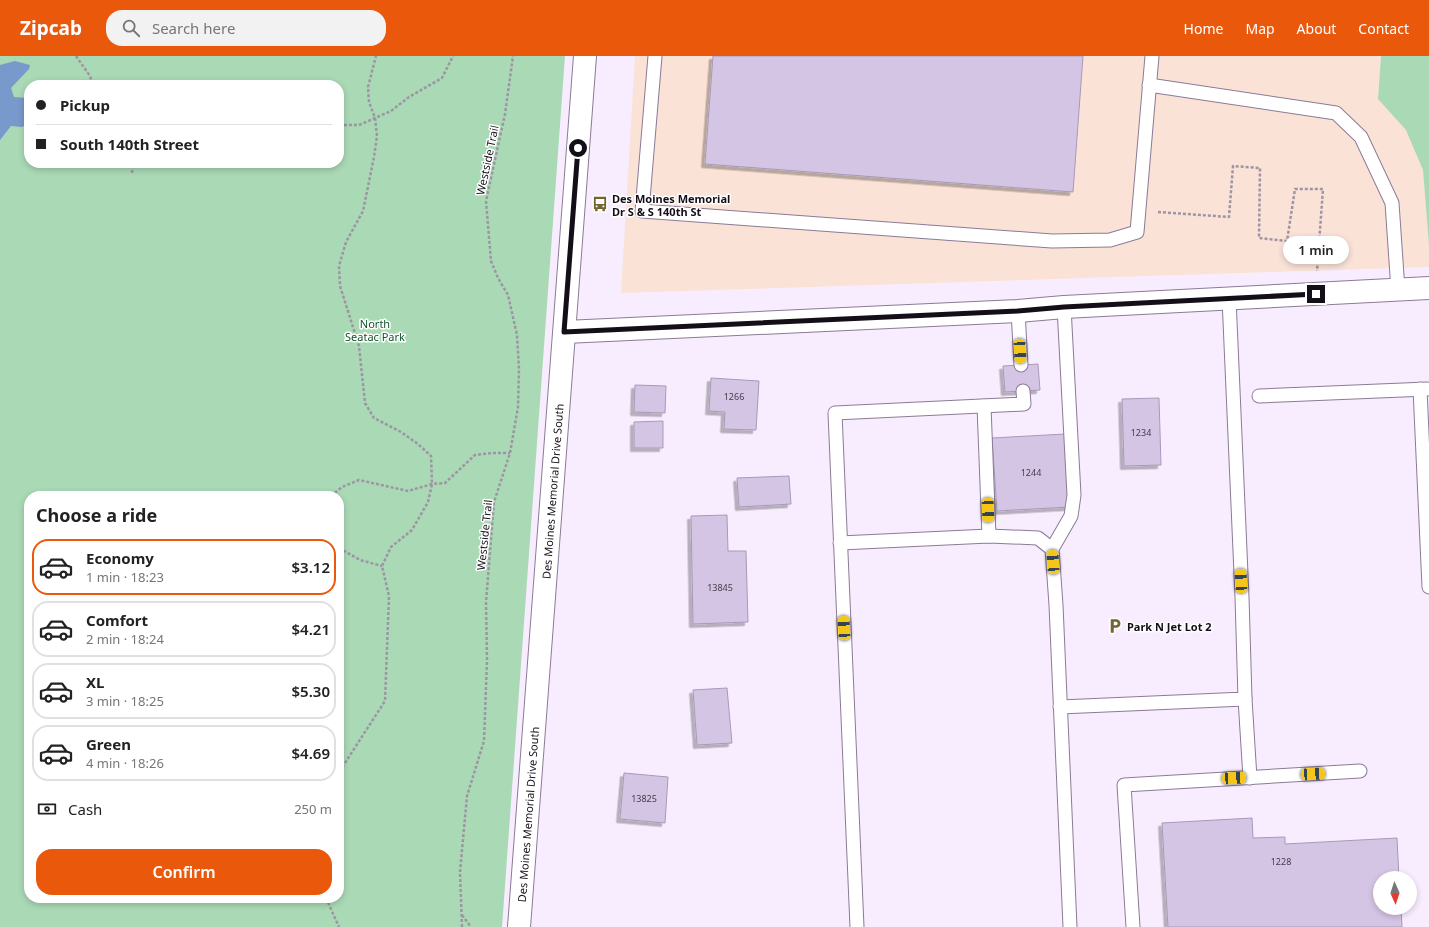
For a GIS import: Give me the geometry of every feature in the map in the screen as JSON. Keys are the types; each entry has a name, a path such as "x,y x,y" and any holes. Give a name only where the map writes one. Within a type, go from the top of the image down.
{"street":[{"name":"Des Moines Memorial Drive South","path":"519,927 585,56"},
{"path":"564,332 1018,311 1064,307 1429,288"}],"lane":[{"path":"655,56 642,211 1052,241 1110,240 1137,232 1152,56"},
{"path":"1149,85 1336,113 1361,137 1392,203 1398,290"},
{"path":"1229,298 1245,699 1250,778"},
{"path":"1064,307 1074,495 1071,516 1052,548 1070,927"},
{"path":"1018,311 1021,365"},
{"path":"1259,396 1425,389 1429,587"},
{"path":"857,927 834,413 1024,404 1023,391"},
{"path":"984,406 989,536"},
{"path":"840,543 989,536 1038,538 1052,548"},
{"path":"1060,707 1245,699"},
{"path":"1133,927 1124,785 1360,771"}],"path":[{"path":"76,56 91,80"},
{"path":"344,764 385,701 389,596 382,566 391,547 412,530 428,502 432,484 431,456 418,444 401,432 374,418 365,403 358,346 340,286 339,266 346,242 362,211 371,175 377,136 375,118 369,102 368,87 376,56"},
{"path":"344,125 359,125 375,118 391,110 409,97 442,78 453,56"},
{"name":"Westside Trail","path":"462,927 460,872 467,796 484,741 488,660 486,602 494,502 510,453 518,407 519,369 517,335 508,295 498,278 491,261 486,201 505,114 513,56"},
{"path":"1139,211 1229,217 1233,166 1260,168 1260,238 1287,241 1295,189 1323,189 1317,272"},
{"path":"132,168 132,173"},
{"path":"337,491 342,487 359,480 408,491 432,484 445,483 475,455 510,453"},
{"path":"344,551 360,560 382,566"},
{"path":"328,903 339,927"},
{"path":"462,914 472,927"}],"shaded area":[{"path":"635,56 1381,56 1378,99 1407,130 1423,170 1429,245 1429,267 621,293"}],"green space":[{"name":"North Seatac Park","path":"0,56 565,56 502,927 0,927"},
{"path":"1381,56 1429,56 1429,245 1423,170 1406,130 1378,99"}],"water":[{"path":"15,61 30,65 29,69 11,88 14,97 24,98 24,126 11,126 0,140 0,65"}],"building":[{"path":"713,56 1083,56 1073,192 705,164"},
{"path":"1038,364 1040,390 1005,392 1003,366"},
{"path":"711,378 759,381 756,430 724,429 725,412 709,411"},
{"path":"635,385 666,386 665,413 634,412"},
{"path":"1159,398 1161,465 1124,466 1122,399"},
{"path":"663,421 663,448 634,448 634,422"},
{"path":"1065,434 1069,507 997,511 992,438"},
{"path":"789,476 791,504 739,507 737,478"},
{"path":"727,515 728,551 746,551 748,622 693,624 691,516"},
{"path":"727,688 732,743 697,745 693,690"},
{"path":"624,773 668,777 665,823 620,819"},
{"path":"1252,818 1253,838 1285,837 1285,844 1397,838 1399,871 1373,871 1373,915 1401,915 1402,927 1168,927 1162,823"}],"place":[{"name":"Des Moines Memorial Dr S & S 140th St","path":"600,204"},
{"name":"Park N Jet Lot 2","path":"1115,626"}],"route":[{"path":"578,148 564,332 1018,311 1064,307 1316,294"}]}
